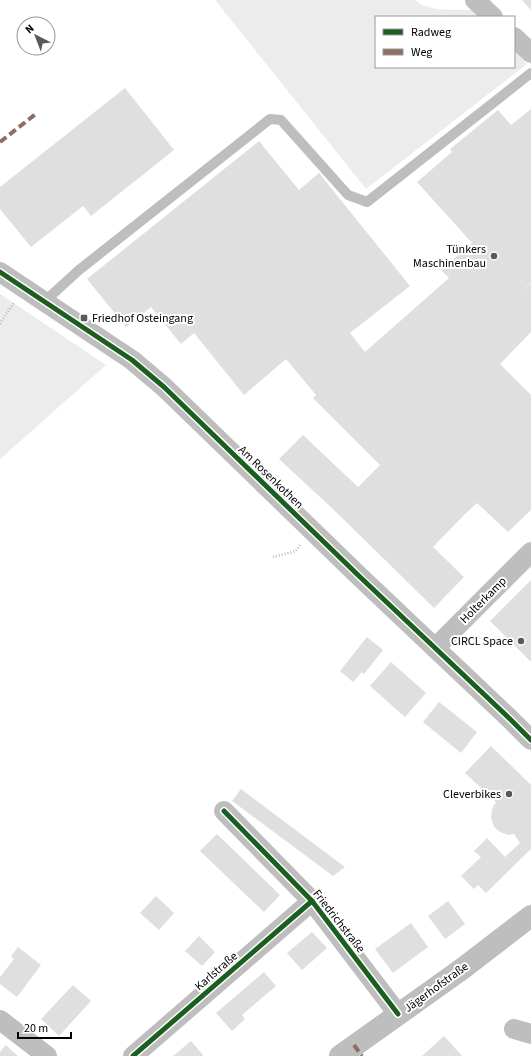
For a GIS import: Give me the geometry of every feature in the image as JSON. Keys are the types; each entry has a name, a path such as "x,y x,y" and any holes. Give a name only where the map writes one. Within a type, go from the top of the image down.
{"street":[{"path":"475,0 492,16"},
{"path":"515,38 531,53"},
{"name":"Am Rosenkothen","path":"0,272 132,360 159,382 311,530 531,740"},
{"name":"Holterkamp","path":"435,648 531,552"},
{"name":"Am Rosenkothen","path":"510,719 531,731"},
{"name":"Friedrichstraße","path":"224,811 312,901 398,1014"},
{"name":"Karlstraße","path":"133,1056 312,901"},
{"name":"Jägerhofstraße","path":"352,1052 398,1014 531,916"},
{"path":"0,1020 47,1056"}],"lane":[{"path":"45,301 79,270 270,119 281,120 348,195 367,202 531,73"}],"path":[{"path":"0,324 4,315 10,310 23,286"},
{"path":"273,556 296,551 311,530"}],"shaded area":[{"path":"215,0 415,0 427,7 435,9 476,10 481,16 375,16 375,68 515,68 515,51 527,64 366,189"},
{"path":"0,294 106,365 0,459"}],"building":[{"path":"522,0 531,0 531,10"},
{"path":"125,88 174,150 91,216 83,206 31,247 0,209 0,187"},
{"path":"531,109 531,283 522,292 531,284 531,332 500,364 531,395 531,510 508,532 477,503 463,516 433,547 464,577 434,608 335,511 279,459 303,435 358,487 380,465 313,398 316,395 286,359 244,395 194,333 181,344 151,307 126,327 87,279 259,141 299,190 319,173 410,286 350,333 365,352 449,278 441,270 472,243 417,182 452,152 450,149 498,110 511,125"},
{"name":"CIRCL Space","path":"531,580 531,662 490,621"},
{"path":"367,637 383,650 364,674 362,672 353,682 340,671"},
{"path":"391,662 426,693 405,717 370,686"},
{"path":"439,702 477,732 461,753 423,722"},
{"name":"Cleverbikes","path":"491,746 531,785 531,849 486,893 478,885 474,889 461,876 481,857 474,851 487,838 505,857 520,843 514,834 508,835 500,832 494,827 491,818 492,809 496,802 465,773"},
{"path":"241,789 345,867 333,876 232,801"},
{"path":"217,834 280,895 264,912 200,851"},
{"path":"156,896 174,913 159,930 140,913"},
{"path":"448,901 465,924 445,939 428,916"},
{"path":"411,923 428,947 393,973 375,949"},
{"path":"312,932 327,948 302,970 287,953"},
{"path":"199,936 215,952 202,966 185,951"},
{"path":"18,947 41,965 17,997 0,984 0,977 14,959 11,956"},
{"path":"264,972 276,986 242,1015 245,1019 232,1031 216,1013"},
{"path":"73,985 91,1001 59,1036 41,1019"},
{"path":"444,1036 462,1056 422,1056"},
{"path":"191,1041 203,1055 202,1056 173,1056"},
{"path":"6,1045 18,1056 0,1056 0,1052"}],"marked path":[{"path":"0,142 37,113"},
{"path":"354,1045 362,1056"}],"cycle path":[{"path":"0,272 132,360 164,387 531,740"},
{"path":"224,811 312,901 398,1014"},
{"path":"133,1056 312,901"}],"place":[{"name":"Tünkers Maschinenbau","path":"494,256"},
{"name":"Friedhof Osteingang","path":"84,318"},
{"name":"CIRCL Space","path":"521,641"},
{"name":"Cleverbikes","path":"509,794"}]}
